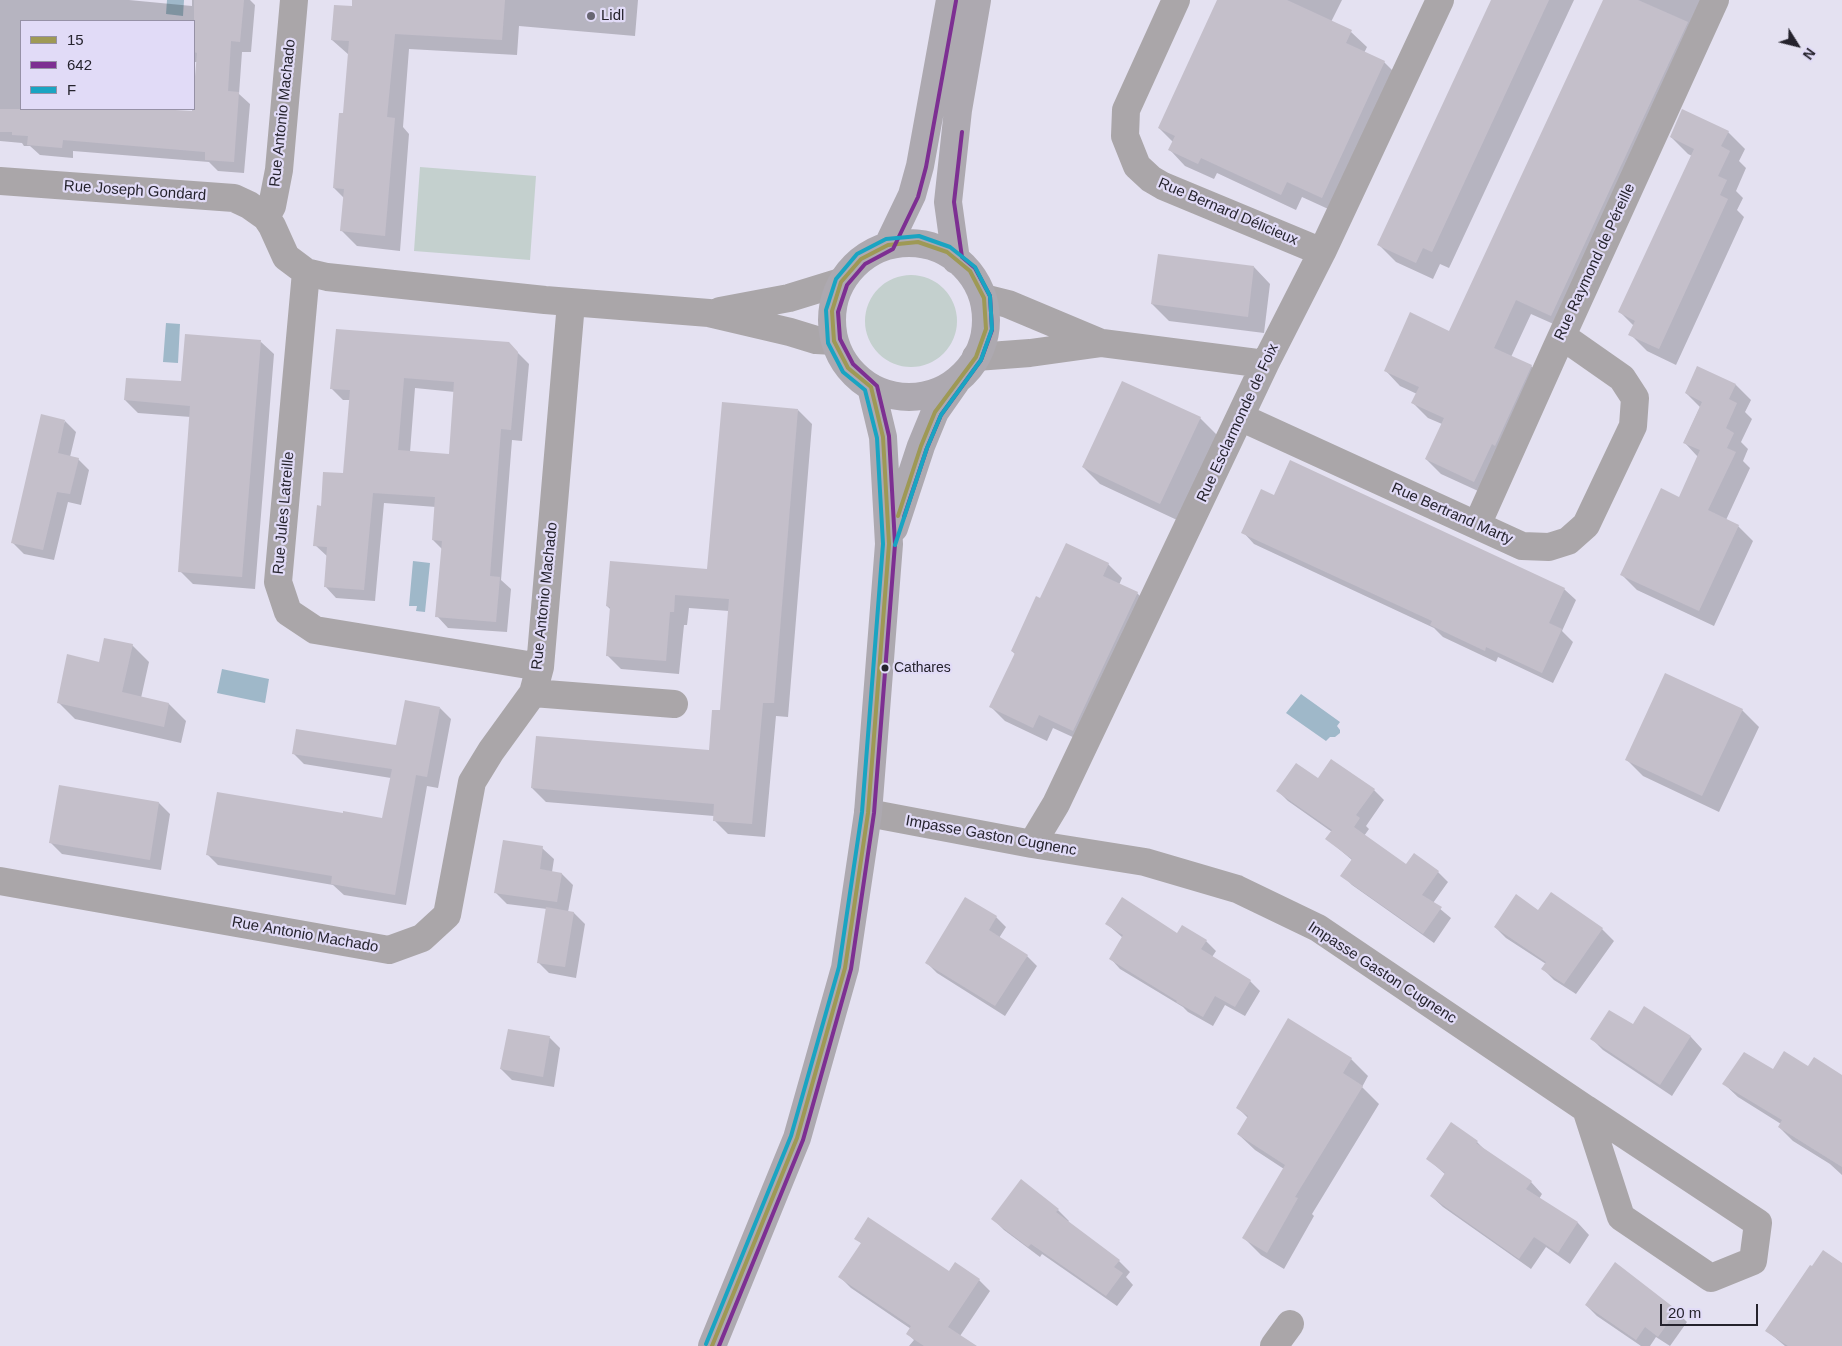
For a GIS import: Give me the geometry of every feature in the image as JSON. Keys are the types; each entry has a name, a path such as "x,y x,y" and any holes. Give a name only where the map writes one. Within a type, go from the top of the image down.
{"main road":[{"path":"888,245 912,195 920,166 950,0"},
{"path":"956,260 948,202 958,110 977,0"},
{"path":"888,544 921,446 935,412 976,357 986,329 984,298 970,272 947,252 918,242 888,245 861,259 842,282 832,311 834,341 848,368 871,388 900,397 930,394 957,381"},
{"path":"712,1346 797,1138 845,968 868,813 888,544 882,437 871,388"}],"street":[{"name":"Rue Antonio Machado","path":"266,217 272,206 279,170 294,0"},
{"name":"Rue Bernard Délicieux","path":"1176,0 1126,110 1125,136 1137,166 1151,179 1163,186 1322,252"},
{"name":"Rue Esclarmonde de Foix","path":"1032,844 1056,804 1265,364 1322,252 1440,0"},
{"name":"Rue Raymond de Péreille","path":"1477,525 1715,0"},
{"name":"Rue Joseph Gondard","path":"0,181 234,198 249,205 266,217"},
{"path":"266,217 286,257 306,272 327,277 571,302 709,313 816,340 834,341"},
{"name":"Rue Jules Latreille","path":"306,272 278,582 288,612 315,630 540,667"},
{"path":"709,313 789,298 842,282"},
{"path":"984,298 1008,304 1102,343 1265,364"},
{"name":"Rue Antonio Machado","path":"0,881 389,950 422,938 447,915 472,782 491,751 533,693 540,667 571,302"},
{"name":"Rue Bertrand Marty","path":"1240,417 1522,546 1549,547 1568,541 1586,526 1633,426 1635,398 1622,378 1562,336"},
{"path":"976,357 1030,353 1102,343"},
{"path":"533,693 674,704"},
{"name":"Impasse Gaston Cugnenc","path":"868,813 1032,844 1145,862 1237,888 1318,928 1758,1223 1753,1261 1711,1278 1621,1217 1586,1109"},
{"path":"1274,1346 1290,1324"}],"shaded area":[{"path":"420,167 536,176 530,260 414,251"},
{"path":"911,275 928,279 943,289 953,304 957,321 953,338 943,353 928,363 911,367 894,363 879,353 869,338 865,321 869,304 879,289 894,279"}],"water":[{"path":"167,0 184,0 183,16 166,14"},
{"path":"166,323 180,324 178,363 163,362"},
{"path":"413,561 430,563 425,612 416,611 417,606 409,606"},
{"path":"222,669 269,679 265,703 217,693"},
{"path":"1301,694 1340,722 1337,726 1340,733 1326,741 1286,713"}],"building":[{"path":"194,0 244,0 240,42 231,41 228,91 239,92 234,162 205,160 205,152 63,140 62,148 27,145 28,136 12,135 12,132 0,132 0,109 195,110 197,53 195,52"},
{"path":"352,0 505,0 502,40 395,34 387,117 395,118 385,236 340,231 344,189 333,188 339,113 343,113 349,41 331,40 334,5 352,6"},
{"path":"1217,0 1287,0 1352,30 1346,43 1385,61 1322,198 1287,182 1281,195 1201,158 1198,164 1168,150 1175,136 1158,128"},
{"path":"1491,0 1549,0 1432,252 1423,248 1416,263 1377,245"},
{"path":"1603,0 1638,0 1688,22 1551,316 1516,300 1494,348 1532,365 1495,446 1492,444 1474,482 1425,459 1444,418 1411,403 1419,387 1384,371 1410,312 1449,331"},
{"path":"1682,109 1729,131 1721,146 1730,151 1718,176 1727,180 1720,195 1728,199 1659,349 1628,335 1635,321 1618,312 1694,149 1670,137"},
{"path":"1158,254 1254,266 1248,317 1151,304"},
{"path":"336,329 509,342 518,352 511,430 501,429 490,576 500,577 496,622 435,617 442,541 432,540 435,497 373,493 364,590 324,587 327,547 313,546 317,505 321,506 323,472 343,473 350,390 330,389","holes":["404,378 454,382 449,454 398,450"]},
{"path":"185,334 261,340 242,577 178,572 190,406 124,400 126,378 181,381"},
{"path":"1697,366 1736,384 1729,399 1737,403 1726,428 1734,433 1727,448 1736,452 1708,510 1739,525 1699,611 1620,575 1661,488 1679,497 1700,450 1683,443 1702,402 1685,393"},
{"path":"1122,381 1201,417 1160,504 1082,467"},
{"path":"722,402 798,409 774,703 763,703 752,824 713,821 714,804 531,788 536,736 709,750 712,710 720,710 729,599 675,595 674,612 670,612 666,661 606,656 610,607 606,606 610,561 707,569"},
{"path":"41,414 65,420 58,453 79,458 70,494 57,492 43,550 11,543"},
{"path":"1290,460 1565,588 1549,623 1562,629 1542,673 1486,647 1485,651 1430,625 1432,621 1241,533 1261,489 1274,495"},
{"path":"1066,543 1109,563 1103,576 1138,592 1073,731 1039,715 1033,728 989,707 1015,653 1011,651 1036,596 1040,598"},
{"path":"104,638 133,644 122,692 169,703 164,727 57,703 67,654 99,662"},
{"path":"1665,673 1743,709 1702,796 1625,760"},
{"path":"405,700 440,707 427,777 416,775 395,895 331,884 332,876 206,855 217,792 382,818 392,769 292,754 296,729 396,745"},
{"path":"1331,759 1375,789 1356,815 1360,818 1354,827 1406,864 1414,853 1439,871 1422,895 1442,907 1423,934 1340,876 1352,859 1325,839 1332,830 1276,791 1296,763 1318,778"},
{"path":"59,785 159,802 150,860 49,843"},
{"path":"503,840 543,846 540,869 562,873 557,902 494,893"},
{"path":"1551,892 1603,928 1564,984 1541,969 1546,962 1494,927 1516,894 1538,910"},
{"path":"965,897 997,916 989,930 1028,955 995,1006 925,963"},
{"path":"1122,897 1177,933 1182,925 1207,940 1201,949 1251,980 1235,1007 1215,996 1203,1017 1109,959 1123,935 1105,924"},
{"path":"546,907 574,912 565,967 537,963"},
{"path":"1644,1006 1691,1036 1660,1085 1590,1039 1609,1010 1633,1024"},
{"path":"1288,1018 1352,1058 1343,1073 1363,1086 1295,1197 1298,1198 1267,1253 1242,1238 1285,1165 1237,1134 1248,1116 1236,1108"},
{"path":"508,1029 550,1036 543,1077 500,1069"},
{"path":"1784,1051 1808,1066 1814,1057 1842,1075 1842,1167 1778,1127 1782,1120 1722,1084 1744,1052 1773,1069"},
{"path":"1451,1122 1478,1141 1476,1143 1532,1181 1526,1189 1578,1222 1558,1253 1534,1237 1519,1259 1430,1196 1445,1173 1426,1159"},
{"path":"1021,1179 1059,1209 1056,1212 1120,1260 1114,1267 1123,1273 1106,1296 1031,1244 1028,1247 991,1219"},
{"path":"868,1217 949,1271 955,1262 980,1279 948,1327 977,1346 924,1346 906,1334 911,1326 838,1277 861,1243 854,1239"},
{"path":"1823,1250 1842,1263 1842,1346 1788,1346 1765,1331 1810,1265 1812,1266"},
{"path":"1615,1262 1677,1310 1658,1337 1645,1327 1636,1340 1585,1305"}],"transit line":[{"name":"642","path":"719,1346 803,1140 851,969 874,813 895,544 889,436 877,386 853,364 840,339 838,312 847,285 865,264 893,249 918,197 926,167 956,1"},
{"name":"642","path":"904,517 927,448 941,415 981,360 992,330 990,296 975,268 962,257 954,202 962,132"},
{"name":"F","path":"706,1344 791,1136 839,967 862,812 883,544 877,438 865,390 843,372 828,343 826,310 836,279 857,254 886,239 919,236 950,247 975,267 990,296 992,329 981,360 941,415 927,448 895,545"},
{"name":"15","path":"871,387 848,368 834,341 832,311 841,282 861,259 888,245 918,242 947,252 970,271 984,298 986,329 976,357 935,412 921,446 898,516"},
{"name":"15","path":"712,1346 797,1138 845,968 868,813 889,544 883,437 871,387"}],"place":[{"name":"Lidl","path":"591,16"},
{"name":"Cathares","path":"885,668"}]}
